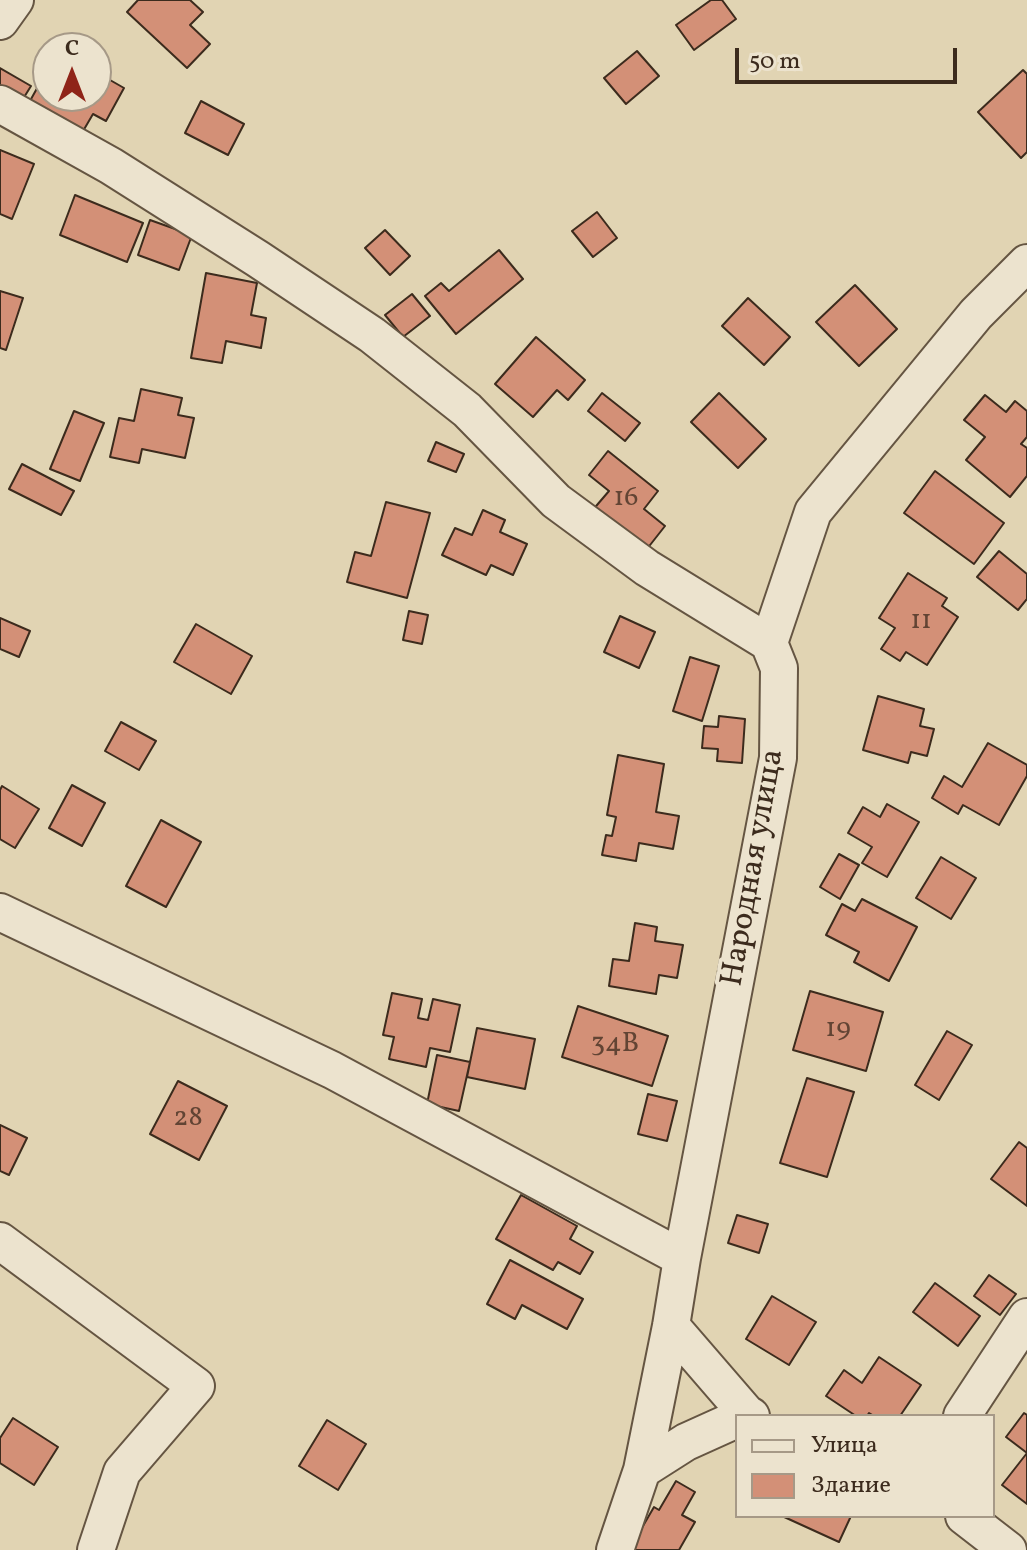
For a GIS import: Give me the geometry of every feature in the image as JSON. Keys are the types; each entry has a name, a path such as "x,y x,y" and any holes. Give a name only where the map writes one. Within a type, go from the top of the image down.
{"street":[{"path":"0,21 15,0"},
{"path":"0,104 111,166 372,335 467,410 556,501 647,568 769,643 813,512 976,314 1027,263"},
{"name":"Народная улица","path":"615,1550 642,1470 778,758 779,668 769,643"},
{"path":"0,912 332,1070 682,1258"},
{"path":"0,1241 196,1386 122,1472 96,1550"},
{"path":"963,1414 1027,1317"},
{"path":"671,1326 743,1414"},
{"path":"642,1470 686,1442 735,1420"},
{"path":"967,1518 1008,1550"}],"building":[{"path":"138,0 190,0 203,12 190,25 210,44 187,68 127,12"},
{"path":"711,0 722,0 736,19 694,50 676,25"},
{"path":"637,51 659,76 626,104 604,78"},
{"path":"0,68 31,86 18,107 0,97"},
{"path":"1023,70 1027,74 1027,152 1021,158 978,112"},
{"path":"112,81 124,88 112,110"},
{"path":"32,97 32,111 26,108"},
{"path":"201,101 244,124 228,155 185,133"},
{"path":"33,112 111,112 106,121 93,114 79,138"},
{"path":"0,150 34,164 12,219 0,214"},
{"path":"75,195 143,223 127,262 60,235"},
{"path":"597,212 617,238 593,257 572,231"},
{"path":"150,220 192,235 179,270 138,255"},
{"path":"385,230 410,256 390,275 365,248"},
{"path":"499,250 523,279 456,334 425,296 441,283 449,291"},
{"path":"206,273 257,283 251,315 266,318 261,348 226,341 222,363 191,358"},
{"path":"855,285 897,329 859,366 816,322"},
{"path":"0,291 23,298 6,350 0,348"},
{"path":"412,294 430,316 403,337 385,315"},
{"path":"748,298 790,337 764,365 722,326"},
{"path":"536,337 585,380 568,400 557,390 533,417 495,384"},
{"path":"141,389 182,398 178,415 194,418 185,458 142,449 139,463 110,457 119,418 134,421"},
{"path":"602,393 640,423 625,441 588,411"},
{"path":"719,393 766,439 738,468 691,422"},
{"path":"985,395 1006,412 1015,401 1027,411 1027,437 1021,444 1027,448 1027,476 1010,497 966,460 985,437 964,420"},
{"path":"74,411 104,423 80,481 50,469"},
{"path":"436,442 464,454 456,472 428,461"},
{"path":"608,451 658,491 644,509 665,526 643,554 591,512 609,491 589,475"},
{"path":"22,464 74,491 61,515 9,489"},
{"path":"935,471 1004,523 974,564 904,513"},
{"path":"386,502 430,513 407,598 347,582 355,552 371,556"},
{"path":"483,510 505,520 500,532 527,544 513,575 491,565 486,575 442,555 455,528 472,535"},
{"path":"999,551 1027,574 1027,599 1018,610 977,577"},
{"path":"908,573 947,598 942,606 958,617 927,665 906,652 900,661 881,649 895,628 879,618"},
{"path":"409,611 428,615 422,644 403,640"},
{"path":"620,616 655,632 639,668 604,652"},
{"path":"0,618 30,631 19,657 0,649"},
{"path":"196,624 252,656 231,694 174,662"},
{"path":"690,657 719,666 702,721 673,711"},
{"path":"878,696 924,709 920,726 934,729 927,756 911,752 908,763 863,750"},
{"path":"719,716 745,719 742,763 717,761 718,749 702,748 704,726 718,727"},
{"path":"121,722 156,741 139,770 105,751"},
{"path":"988,743 1027,765 1027,776 999,825 963,805 958,814 932,798 944,776 962,787"},
{"path":"618,755 664,764 656,812 679,816 673,849 639,843 636,861 602,855 606,835 612,836 616,817 607,815"},
{"path":"72,785 105,803 82,846 49,828"},
{"path":"2,786 39,809 15,848 0,839"},
{"path":"887,804 919,822 887,877 862,863 872,847 848,833 863,807 880,817"},
{"path":"161,820 201,842 166,907 126,886"},
{"path":"839,854 859,865 840,899 820,887"},
{"path":"941,857 976,878 951,919 916,898"},
{"path":"862,899 917,927 889,981 854,962 859,952 826,935 842,904 855,911"},
{"path":"635,923 657,927 655,941 683,945 677,978 659,975 656,994 609,986 613,959 629,961"},
{"path":"810,991 883,1012 866,1071 793,1050"},
{"path":"392,993 422,999 418,1018 428,1020 433,999 460,1005 450,1052 430,1048 426,1067 389,1059 394,1037 383,1035"},
{"path":"578,1006 668,1036 652,1086 562,1057"},
{"path":"477,1028 535,1039 525,1089 467,1077"},
{"path":"947,1031 972,1045 939,1100 915,1085"},
{"path":"437,1055 470,1062 459,1111 427,1104"},
{"path":"807,1078 854,1092 827,1177 780,1163"},
{"path":"178,1081 227,1106 199,1160 150,1134"},
{"path":"648,1094 677,1101 667,1141 638,1134"},
{"path":"0,1125 27,1138 9,1175 0,1171"},
{"path":"1019,1142 1027,1148 1027,1206 991,1179"},
{"path":"521,1195 577,1226 570,1239 593,1252 580,1274 558,1262 553,1270 496,1239"},
{"path":"737,1215 768,1224 759,1253 728,1243"},
{"path":"510,1260 583,1299 567,1329 522,1305 515,1319 487,1304"},
{"path":"989,1275 1016,1294 1000,1315 974,1296"},
{"path":"935,1283 980,1316 958,1346 913,1312"},
{"path":"772,1296 816,1322 789,1365 746,1339"},
{"path":"879,1357 921,1385 901,1414 853,1414 826,1396 844,1370 862,1383"},
{"path":"1024,1413 1027,1415 1027,1453 1006,1437"},
{"path":"13,1418 58,1447 34,1485 0,1463 0,1438"},
{"path":"327,1420 366,1444 338,1490 299,1466"},
{"path":"1027,1453 1027,1504 1002,1485"},
{"path":"676,1481 695,1492 682,1515 695,1522 679,1550 629,1550 654,1507 659,1510"},
{"path":"786,1518 850,1518 839,1542"}]}
